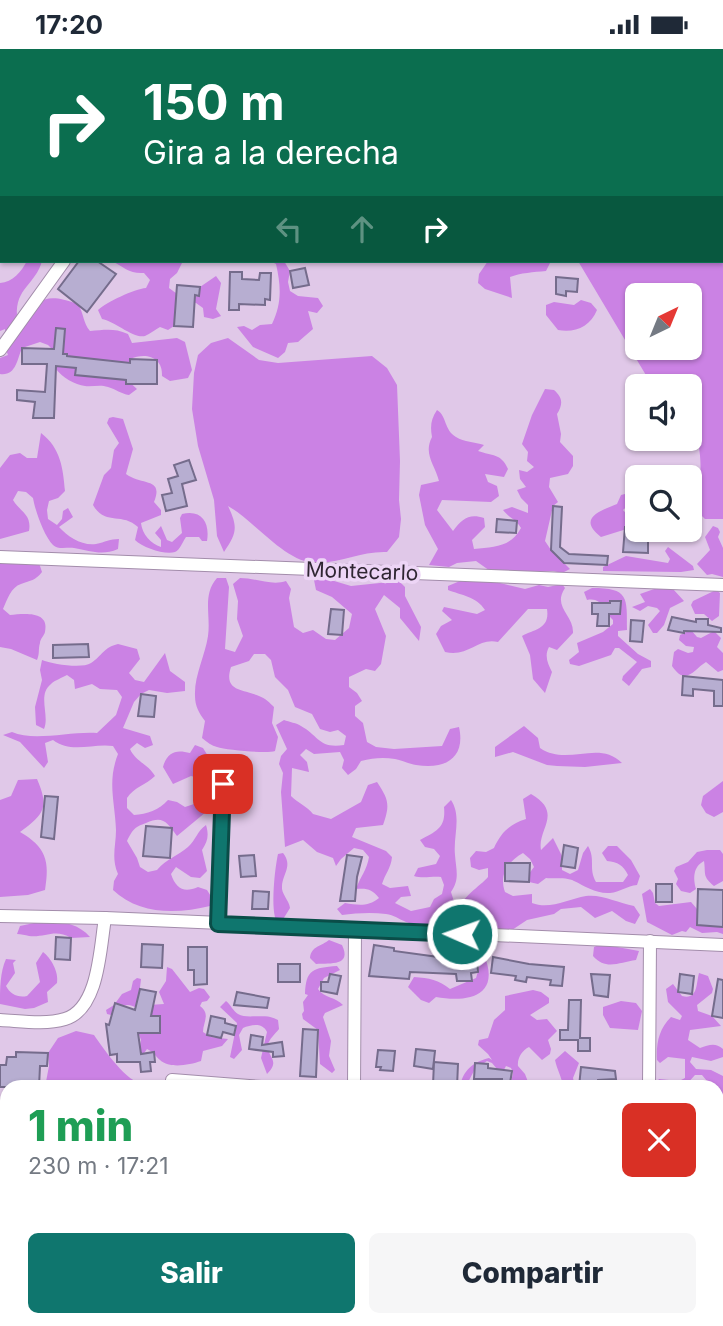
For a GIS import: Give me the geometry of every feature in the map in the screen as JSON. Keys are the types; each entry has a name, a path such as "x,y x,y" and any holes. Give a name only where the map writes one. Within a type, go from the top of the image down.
{"street":[{"path":"0,350 63,263"},
{"name":"Montecarlo","path":"0,557 723,585"},
{"path":"218,924 223,784"},
{"path":"0,916 105,918 723,945"},
{"path":"0,1020 43,1022 66,1019 85,1006 93,990 105,918"},
{"path":"354,1080 355,930"},
{"path":"649,1080 650,941"}],"shaded area":[{"path":"26,263 41,263 22,292 17,316 40,301 52,298 78,304 90,331 123,332 128,334 132,343 177,338 185,342 192,370 188,378 170,381 162,376 157,360 142,356 130,359 126,369 126,379 137,389 129,395 105,386 81,385 69,380 56,369 56,353 40,342 22,348 13,370 0,374 0,358 8,355 5,329 0,331 0,283 9,281"},
{"path":"116,263 182,263 170,279 169,288 187,297 199,296 200,287 216,276 221,283 216,309 221,316 213,319 204,317 203,308 187,301 175,315 174,326 168,330 160,327 145,336 102,319 98,310 121,296 146,288 150,280 144,273 130,271"},
{"path":"274,263 285,263 290,271 290,291 298,296 318,298 323,306 317,313 308,311 313,329 298,342 288,343 285,352 278,358 253,347 237,327 244,326 252,330 260,325 272,324 278,309 280,287"},
{"path":"487,263 550,263 546,271 510,277 512,298 485,289 478,283 479,274"},
{"path":"579,263 723,263 723,519 705,519 702,516 702,374 645,374 638,361 702,361 702,283 625,283 625,340"},
{"path":"581,300 591,303 597,310 586,325 570,331 558,330 546,315 546,305 554,302 574,305"},
{"path":"228,338 259,360 278,363 372,356 387,368 397,385 401,519 399,537 387,552 318,563 306,561 294,557 228,506 235,530 224,552 217,536 214,500 198,446 192,409 198,355 211,343"},
{"path":"545,389 554,390 560,398 557,414 560,442 573,456 573,466 568,474 550,478 549,487 558,502 553,506 545,541 570,569 562,573 493,573 476,561 457,563 449,567 429,565 438,549 425,525 419,495 421,485 439,481 429,449 433,416 437,410 452,434 462,440 484,445 478,451 499,458 508,469 504,477 485,474 488,482 497,486 499,496 491,502 442,500 437,510 453,531 466,518 484,518 485,527 472,540 474,549 495,546 512,539 521,528 503,510 512,507 528,513 528,505 517,490 526,487 520,479 519,470 527,472 534,467 527,461 528,452 522,444"},
{"path":"109,418 123,419 133,449 126,474 154,485 156,489 154,502 161,510 161,515 141,523 148,538 161,547 161,540 155,533 161,526 167,540 172,542 182,533 182,514 189,513 199,516 206,523 207,541 202,541 199,537 186,537 175,552 154,550 135,540 138,527 126,520 103,515 93,505 104,475 111,468 114,450 119,443 107,423"},
{"path":"41,433 57,452 65,491 58,498 49,501 48,519 57,525 62,519 63,511 68,508 73,517 59,527 67,534 91,544 119,539 118,549 102,553 55,547 43,529 33,498 26,492 18,491 13,500 27,517 29,531 0,539 0,468 10,455 20,453 27,458 37,458"},
{"path":"625,494 625,530 601,537 594,530 591,519 617,504 621,495"},
{"path":"713,526 720,532 718,537 723,548 723,577 707,575 697,564 710,550 705,537"},
{"path":"668,547 693,566 694,570 603,571 603,567 626,556 668,563 670,559 665,551"},
{"path":"0,562 39,563 42,572 35,579 15,588 3,609 10,615 34,615 43,620 45,632 37,660 0,647"},
{"path":"217,578 226,578 229,587 225,649 235,652 243,636 237,619 238,601 233,584 240,578 275,583 286,581 291,589 289,598 294,627 303,633 313,630 326,639 335,640 349,628 352,614 332,597 316,590 314,580 324,578 351,586 399,581 405,587 405,596 421,627 419,641 400,618 400,608 384,595 375,609 386,636 381,664 375,671 366,669 349,677 349,687 362,701 355,706 355,716 363,723 367,742 376,747 394,749 442,746 450,729 459,727 459,747 456,754 451,760 436,766 416,765 386,758 365,760 348,775 342,768 344,760 340,752 314,754 306,749 300,755 307,762 309,772 292,768 291,796 313,814 331,819 361,802 368,785 377,782 387,803 383,825 356,828 352,837 386,851 392,857 382,884 390,888 408,886 411,896 401,897 395,903 411,911 430,907 434,899 442,894 444,885 441,877 414,876 418,868 436,864 440,856 434,849 425,847 420,840 439,828 444,807 451,800 457,820 457,874 451,892 457,911 452,915 433,924 420,925 386,914 342,915 337,909 345,903 367,904 379,898 369,890 356,889 369,857 363,850 354,848 336,866 333,858 317,852 303,840 285,847 281,792 283,773 279,764 287,749 276,725 284,720 297,724 329,745 344,745 346,736 338,730 330,732 320,729 312,714 295,707 288,690 275,677 271,660 265,654 254,654 249,661 231,667 229,675 236,688 261,697 274,707 272,723 278,737 275,751 222,748 213,746 202,738 205,721 195,700 195,689 208,636 210,591"},
{"path":"460,581 496,582 525,589 562,584 565,588 562,606 573,633 557,650 549,647 547,657 552,672 545,693 533,679 530,655 522,636 544,624 547,609 528,609 498,642 485,642 460,652 445,652 436,634 441,626 452,620 442,611 444,607 477,614 485,610 473,599 448,590 448,586"},
{"path":"592,588 613,590 623,597 627,610 627,630 618,631 618,636 638,654 651,661 651,667 642,669 629,686 622,680 623,676 637,662 619,648 615,648 611,655 579,666 570,664 569,660 579,652 577,643 603,632 613,624 613,620 600,603 587,600 584,592"},
{"path":"657,588 673,589 684,601 670,608 664,625 657,633 653,633 648,625 660,611 648,606 640,611 632,607 645,602 640,594"},
{"path":"716,590 720,593 719,616 712,621 704,614 695,614 691,605 693,601"},
{"path":"691,630 697,637 701,638 714,631 721,638 717,647 723,653 723,670 718,672 706,662 686,676 672,666 674,652 678,649 693,652 694,647 686,646 679,640 680,635"},
{"path":"118,644 137,649 140,659 129,673 135,680 144,682 165,653 170,671 185,682 185,691 167,693 149,690 134,702 123,728 150,736 153,745 145,748 137,743 130,749 155,776 130,794 127,808 134,815 152,811 168,800 185,807 194,804 198,796 199,778 191,776 173,784 163,767 173,753 190,753 195,745 203,748 213,764 206,812 177,836 164,821 157,820 137,827 127,841 140,867 148,872 157,870 184,850 206,825 207,838 202,850 207,871 200,878 191,877 176,867 171,874 181,888 189,890 198,887 207,890 212,898 210,906 172,911 146,908 123,898 113,890 118,874 114,857 116,830 112,783 118,754 113,746 75,747 53,740 45,743 48,762 44,768 20,742 3,735 12,732 31,736 97,733 116,715 122,697 117,690 100,689 92,684 75,689 74,680 67,675 54,681 47,689 44,699 44,729 36,725 35,707 42,680 42,660 67,665 87,665 109,647"},
{"path":"524,726 538,738 540,748 551,753 603,753 622,763 585,767 557,766 513,752 495,757 495,747"},
{"path":"37,779 43,797 42,809 40,815 20,832 41,849 47,871 45,890 28,895 0,897 0,800 11,796 18,780"},
{"path":"723,781 723,812 714,817 706,813 701,805 703,796"},
{"path":"531,794 541,801 548,815 541,850 553,838 562,856 562,870 570,874 578,870 588,846 596,882 623,882 628,875 624,869 617,863 607,861 602,853 608,846 617,846 631,860 640,876 637,885 610,893 595,891 568,879 546,878 538,884 529,882 528,875 534,867 523,853 506,869 503,880 505,892 513,896 532,894 532,903 539,905 586,896 604,897 634,906 640,915 635,924 612,911 595,918 581,907 561,909 554,914 527,920 512,930 492,930 485,925 477,928 465,922 460,915 463,901 488,877 488,868 479,870 471,867 470,858 476,851 486,852 494,848 507,829 526,819 523,799"},
{"path":"720,850 723,854 723,881 714,886 710,883 705,875 704,861 695,873 696,889 690,893 681,891 676,884 676,867 688,862 697,852"},
{"path":"283,853 287,866 282,889 290,908 282,921 277,922 273,899 278,854"},
{"path":"650,889 655,903 659,906 691,902 697,909 723,921 723,934 702,933 690,927 686,932 672,935 647,922 642,894"},
{"path":"48,920 71,924 90,937 71,938 55,933 35,936 17,934 20,926"},
{"path":"329,940 342,945 344,957 338,962 316,964 310,958 312,951"},
{"path":"601,944 639,951 636,960 608,964 593,956 594,947"},
{"path":"43,952 57,974 57,983 47,992 48,1002 25,1009 0,1004 1,975 6,959 16,960 13,963 15,973 6,986 15,995 27,996 40,982 36,963"},
{"path":"486,960 489,973 487,983 476,995 457,999 436,997 429,1003 421,1000 408,987 414,977 442,983 450,989 476,978 481,961"},
{"path":"337,966 340,970 324,978 318,989 343,1005 325,1013 323,1017 331,1041 329,1056 335,1070 332,1073 320,1064 318,1030 303,1019 302,1014 303,1002 308,995 305,994 309,975 317,969"},
{"path":"167,967 172,969 190,992 204,989 210,997 200,1006 206,1015 203,1032 211,1037 228,1039 222,1046 203,1051 201,1061 185,1065 164,1063 147,1049 142,1056 138,1055 141,1040 136,1026 136,1008 126,1005 111,1015 107,1014 106,1010 114,1005 122,994 131,990 133,981 137,978 141,979 139,996 149,1005 164,1004 159,992 166,981"},
{"path":"699,973 708,976 712,993 697,1005 698,1011 712,1016 721,1026 690,1030 688,1040 700,1048 717,1045 723,1049 723,1057 711,1061 692,1057 690,1062 696,1069 711,1070 723,1076 723,1080 706,1080 702,1075 695,1075 690,1080 681,1080 685,1078 685,1059 668,1057 660,1063 657,1060 661,1031 671,1017 680,1020 682,1016 668,1002 666,989 673,984 682,996 687,997 695,990"},
{"path":"533,990 549,998 549,1003 530,1015 537,1020 547,1019 557,1031 548,1040 550,1054 542,1060 529,1047 524,1050 518,1066 527,1080 512,1080 513,1073 511,1068 506,1066 499,1080 493,1080 497,1069 487,1061 475,1069 469,1080 463,1080 474,1064 489,1058 492,1060 478,1045 479,1040 488,1038 494,1020 505,1010 505,996"},
{"path":"226,1001 242,1016 278,1020 279,1029 268,1045 273,1065 267,1074 261,1058 267,1032 262,1027 253,1025 243,1028 239,1035 242,1050 234,1059 230,1057 237,1023 220,1007"},
{"path":"621,1001 636,1003 642,1011 638,1030 610,1028 603,1015 603,1007"},
{"path":"76,1031 94,1035 116,1065 133,1080 46,1080 48,1053 58,1038"},
{"path":"565,1051 579,1063 573,1080 562,1080 555,1060"}],"building":[{"path":"78,263 100,263 116,274 87,312 58,289"},
{"path":"305,268 309,285 293,288 290,271"},
{"path":"230,272 242,272 242,279 259,280 260,273 271,273 270,300 265,299 265,305 239,304 239,310 229,310"},
{"path":"556,277 578,279 577,292 566,291 566,296 556,294"},
{"path":"177,285 200,287 199,296 195,295 193,327 174,326"},
{"path":"56,328 65,329 63,354 67,356 130,363 130,359 157,360 157,384 126,384 126,380 75,375 76,368 56,366 54,418 33,418 35,402 17,400 17,390 45,392 47,364 22,364 22,348 54,349"},
{"path":"189,460 196,480 182,484 187,506 166,511 162,495 172,493 168,479 178,476 174,465"},
{"path":"553,506 562,507 560,547 569,554 608,556 607,565 564,563 551,550"},
{"path":"497,519 517,521 516,533 496,532"},
{"path":"625,527 625,542 648,542 648,553 623,552"},
{"path":"621,601 620,614 609,614 609,626 597,626 598,614 592,614 592,603"},
{"path":"331,609 344,610 342,635 328,634"},
{"path":"672,617 696,622 696,619 708,619 708,625 721,628 721,632 684,633 668,630"},
{"path":"631,620 644,621 642,642 630,641"},
{"path":"88,644 89,657 53,658 53,645"},
{"path":"683,676 723,680 723,706 714,706 714,691 693,689 693,696 682,695"},
{"path":"141,694 156,696 154,717 138,716"},
{"path":"45,796 58,797 54,839 41,837"},
{"path":"146,826 172,828 170,858 143,856"},
{"path":"564,845 578,848 575,868 561,866"},
{"path":"254,855 256,876 241,877 239,856"},
{"path":"347,855 362,857 355,901 340,901"},
{"path":"505,863 530,863 529,882 505,881"},
{"path":"656,884 672,884 672,902 656,902"},
{"path":"698,889 723,890 723,927 697,925"},
{"path":"253,891 269,892 268,909 252,909"},
{"path":"56,937 71,938 70,960 55,959"},
{"path":"142,944 163,945 162,968 141,967"},
{"path":"374,945 394,948 394,951 446,958 446,955 470,954 471,958 477,958 478,972 471,973 472,981 457,981 456,974 410,972 409,979 369,976"},
{"path":"188,947 207,947 207,984 194,985 194,970 188,970"},
{"path":"493,957 564,967 562,986 550,985 551,980 527,977 526,982 515,980 516,976 491,973"},
{"path":"278,964 300,964 300,982 278,982"},
{"path":"330,974 341,976 337,994 321,991 321,982 328,982"},
{"path":"591,974 610,975 608,997 594,995"},
{"path":"680,974 694,976 692,994 678,992"},
{"path":"718,979 723,980 723,1018 712,1016"},
{"path":"140,989 156,992 151,1016 160,1016 160,1033 138,1033 141,1054 154,1052 155,1062 150,1062 151,1071 141,1072 140,1062 117,1062 117,1054 110,1055 106,1024 109,1025 115,1003 135,1010"},
{"path":"237,992 269,998 267,1008 234,1005"},
{"path":"569,1000 581,1000 580,1038 590,1038 590,1051 578,1051 578,1040 560,1040 560,1030 568,1030"},
{"path":"211,1016 225,1019 225,1023 236,1026 234,1035 223,1032 221,1038 207,1035"},
{"path":"303,1029 318,1030 316,1077 300,1076"},
{"path":"251,1035 263,1037 262,1045 282,1042 284,1056 273,1057 273,1052 249,1049"},
{"path":"416,1049 435,1051 433,1069 414,1066"},
{"path":"378,1050 395,1051 393,1071 376,1067"},
{"path":"16,1052 48,1053 47,1066 40,1066 39,1080 0,1080 0,1065 6,1065 7,1057 16,1057"},
{"path":"434,1062 458,1064 457,1080 433,1080"},
{"path":"475,1063 488,1064 488,1068 512,1071 510,1080 474,1079"},
{"path":"581,1067 615,1071 616,1079 580,1080"}],"route":[{"path":"223,784 218,924 462,934"}]}
